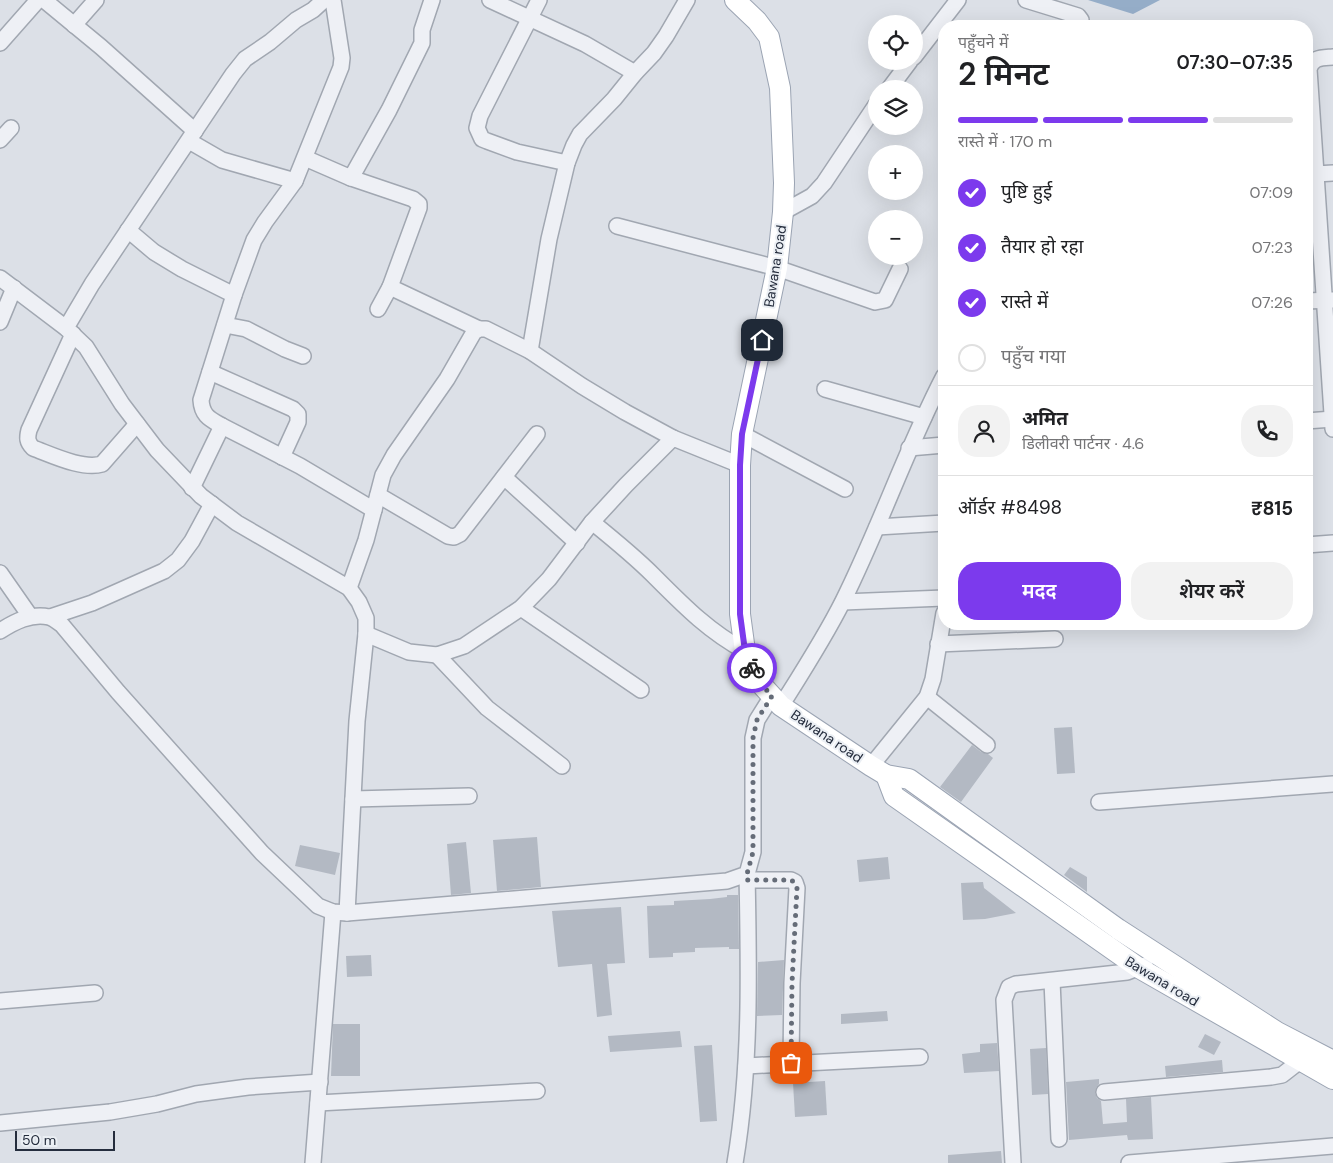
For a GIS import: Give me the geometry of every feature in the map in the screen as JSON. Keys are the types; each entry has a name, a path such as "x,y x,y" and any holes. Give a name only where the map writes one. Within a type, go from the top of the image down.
{"main road":[{"name":"Bawana road","path":"736,0 757,21 769,37 780,88 783,212 777,268 742,434 740,465 740,614 745,651 760,683 776,701 878,771 909,779 1118,929 1276,1032 1333,1061"},
{"name":"Bawana road","path":"878,771 894,796 1139,968 1333,1080"},
{"path":"1043,901 1057,885"}],"street":[{"path":"0,43 38,0"},
{"path":"44,0 74,25 192,136 222,160 295,181"},
{"path":"74,25 96,0"},
{"path":"137,424 102,464 94,466 85,466 33,448 27,438 69,331 92,284 128,230 245,59 324,0"},
{"path":"332,0 342,58 341,67 295,181 254,240 224,325 201,400 202,409 208,418 222,426 376,502 448,536 454,537 460,534 537,434"},
{"path":"351,178 389,110 422,43 422,30 432,0"},
{"path":"490,0 585,44 635,73"},
{"path":"539,0 480,116 478,132 482,139 517,152 567,163"},
{"path":"530,351 549,239 567,163 580,134 654,53 687,0"},
{"path":"943,20 958,0"},
{"path":"1026,0 1078,16 1080,20"},
{"path":"923,45 938,26"},
{"path":"1313,61 1317,58 1333,57"},
{"path":"783,212 812,196 824,183 868,117"},
{"path":"0,140 11,128"},
{"path":"1313,129 1329,300 1333,423 1313,422"},
{"path":"305,158 351,178 413,199 419,204 390,287 378,310"},
{"path":"1316,174 1333,173"},
{"path":"618,226 777,268 875,302 885,300 900,269"},
{"path":"128,230 154,252 234,295"},
{"path":"0,278 69,331 86,348 137,424 157,450 192,488 237,523 349,588 359,602 366,618 357,721 353,799 320,1082 313,1163"},
{"path":"390,287 479,329 486,329 530,351 616,407 673,438 740,465"},
{"path":"0,322 14,288"},
{"path":"1313,301 1329,300"},
{"path":"224,325 252,332 284,349 303,356"},
{"path":"349,588 383,475 394,455 447,379 474,332 479,329"},
{"path":"210,372 294,409 298,414 298,422 282,456"},
{"path":"735,1163 741,1129 746,1066 749,949 747,877 753,852 753,738 757,720 776,701 843,602 909,448 938,388"},
{"path":"825,389 924,417"},
{"path":"192,488 222,426"},
{"path":"742,434 845,489"},
{"path":"366,634 409,652 437,655 464,646 521,608 549,579 592,522 673,438"},
{"path":"909,448 938,445"},
{"path":"504,477 576,543"},
{"path":"0,631 10,624 30,616 50,617 92,603 164,571 178,560 192,541 212,504"},
{"path":"592,522 624,547 703,624 723,639 745,651"},
{"path":"877,526 938,522"},
{"path":"1313,544 1333,543"},
{"path":"0,574 30,616"},
{"path":"843,602 938,598"},
{"path":"521,608 641,690"},
{"path":"50,617 62,625 118,692 262,853 318,906 340,912 727,882 747,877 791,880 797,888 792,983 791,1063"},
{"path":"878,771 927,696 933,679 941,630"},
{"path":"938,644 1055,639"},
{"path":"437,655 487,708 562,766"},
{"path":"927,696 987,745"},
{"path":"1099,802 1333,784"},
{"path":"353,799 469,796"},
{"path":"1013,1163 1004,1000 1008,987 1016,984 1127,972 1139,968 1157,954"},
{"path":"1052,981 1059,1139"},
{"path":"0,1001 95,993"},
{"path":"746,1066 920,1057"},
{"path":"1104,1092 1271,1077 1282,1075 1300,1061"},
{"path":"0,1123 110,1112 156,1104 196,1094 248,1087 320,1082"},
{"path":"318,1103 537,1091"},
{"path":"1129,1163 1333,1146"}],"water":[{"path":"1088,0 1160,0 1133,14"}],"building":[{"path":"1072,727 1075,773 1057,774 1054,728"},
{"path":"972,745 993,758 961,802 940,787"},
{"path":"537,837 541,887 497,891 493,840"},
{"path":"466,842 471,893 451,895 447,844"},
{"path":"300,845 340,853 335,875 295,866"},
{"path":"888,857 890,879 859,882 857,860"},
{"path":"1070,867 1087,877 1087,892 1064,875"},
{"path":"983,882 984,888 1016,913 985,919 963,920 961,883"},
{"path":"727,895 738,895 739,949 729,949 729,947 695,948 695,952 673,953 673,957 649,958 647,906 674,905 674,901 710,899 727,897"},
{"path":"621,907 625,963 607,964 612,1015 597,1017 592,964 558,967 552,911"},
{"path":"371,955 372,976 347,977 346,956"},
{"path":"784,960 782,1015 757,1016 758,962"},
{"path":"887,1011 888,1021 841,1024 841,1014"},
{"path":"333,1024 360,1024 360,1076 331,1076"},
{"path":"680,1031 682,1047 610,1052 608,1036"},
{"path":"1205,1034 1221,1042 1214,1055 1198,1047"},
{"path":"997,1043 999,1071 964,1073 962,1054 980,1052 980,1044"},
{"path":"712,1045 717,1121 700,1122 694,1046"},
{"path":"1046,1048 1048,1094 1032,1095 1030,1049"},
{"path":"1222,1060 1223,1072 1166,1077 1165,1066"},
{"path":"1099,1079 1095,1092 1097,1098 1101,1101 1103,1124 1127,1122 1126,1099 1151,1097 1153,1139 1128,1140 1127,1135 1069,1140 1066,1082"},
{"path":"825,1081 827,1115 795,1117 793,1083"},
{"path":"1001,1151 1002,1163 948,1163 948,1155"}],"way so far":[{"path":"752,668 760,683 772,696 757,720 753,738 753,852 747,880 791,880 797,888 792,983 791,1063"}],"route":[{"path":"752,668 745,651 740,614 740,465 742,434 762,340"}]}
